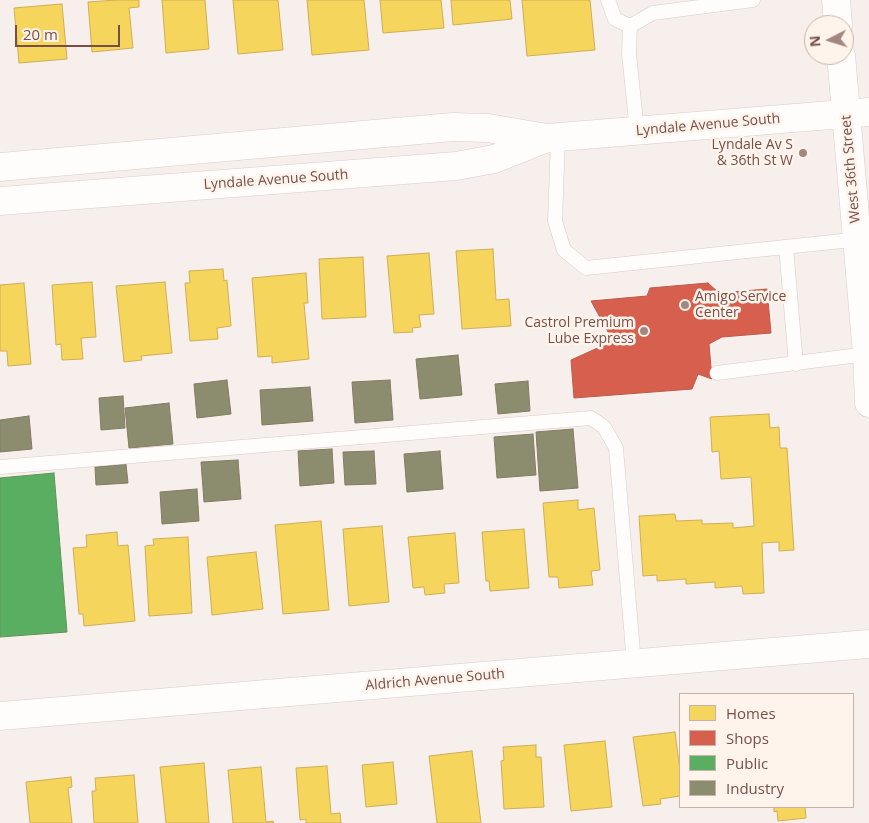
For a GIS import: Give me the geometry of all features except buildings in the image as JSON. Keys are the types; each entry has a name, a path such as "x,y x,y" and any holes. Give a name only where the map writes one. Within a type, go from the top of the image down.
{"main road":[{"path":"836,0 837,15"},
{"name":"West 36th Street","path":"844,65 858,113 869,403"},
{"name":"Lyndale Avenue South","path":"0,167 452,128 488,128 553,138 858,113"},
{"name":"Lyndale Avenue South","path":"0,201 456,166 494,159 553,138"},
{"name":"Aldrich Avenue South","path":"0,716 869,644"}],"lane":[{"path":"608,0 615,19 630,26"},
{"path":"630,26 665,5 753,0"},
{"path":"630,26 629,54 637,131"},
{"path":"553,138 555,222 564,250 586,268 863,239"},
{"path":"786,247 796,364"},
{"path":"717,373 867,354"},
{"path":"0,467 590,418 604,427 616,448 634,664"}],"place":[{"name":"Lyndale Av S & 36th St W","path":"803,153"},
{"name":"Amigo Service Center","path":"685,305"},
{"name":"Castrol Premium Lube Express","path":"644,331"}]}
